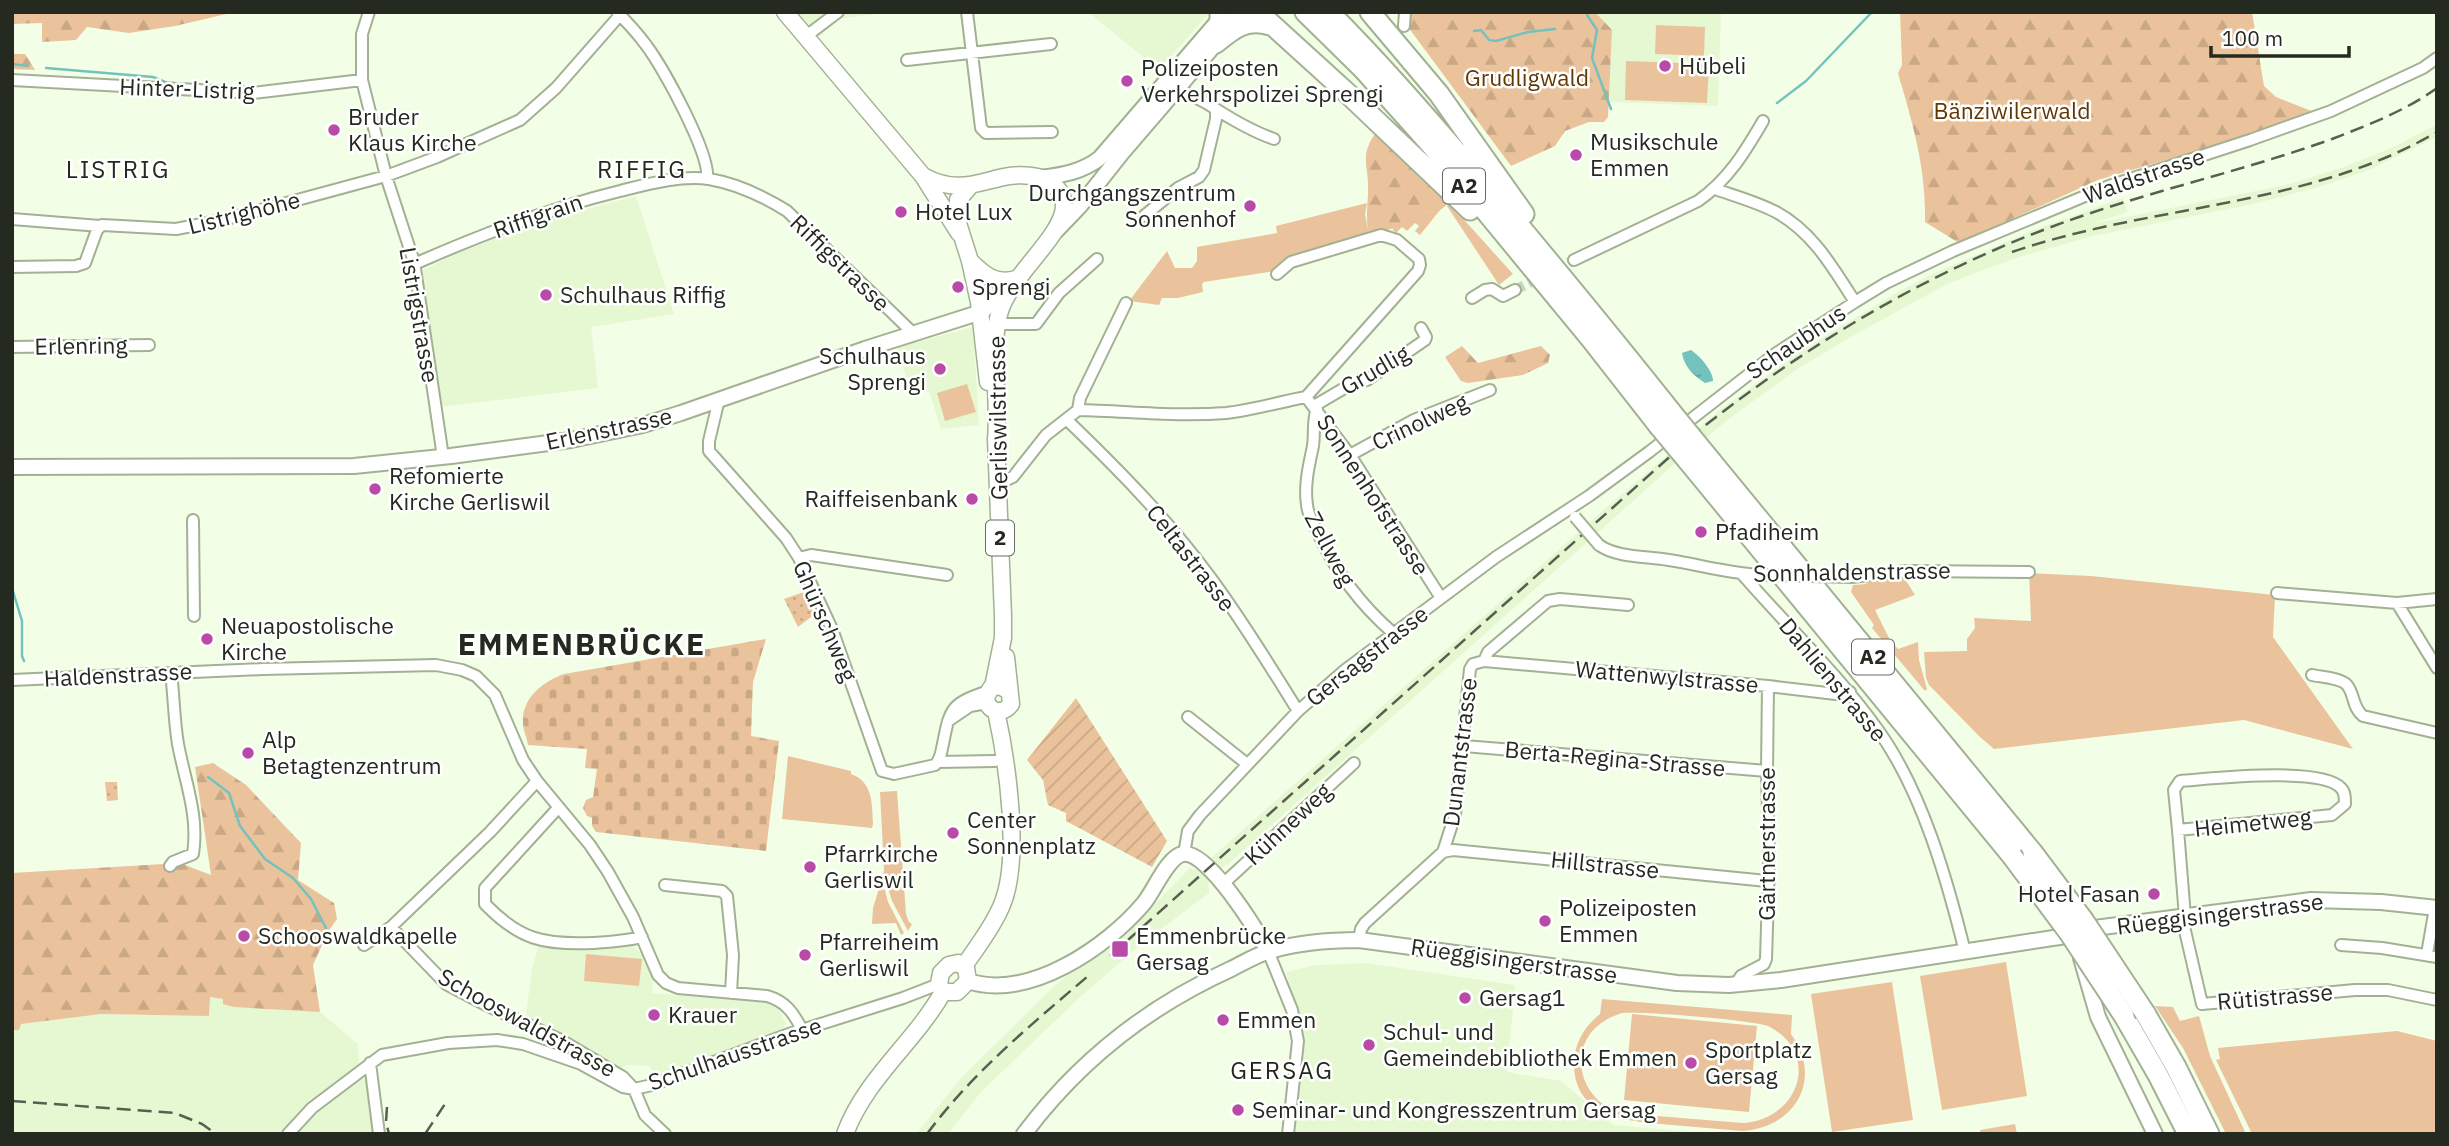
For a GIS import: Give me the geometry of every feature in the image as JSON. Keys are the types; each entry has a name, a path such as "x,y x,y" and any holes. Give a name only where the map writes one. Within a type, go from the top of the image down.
{"highway":[{"name":"A2","path":"1305,12 1408,118 1590,338 1612,370 1665,419"},
{"name":"A2","path":"1329,12 1420,108 1561,276 1665,419 1972,775 2097,940 2145,1013 2176,1067 2209,1134"},
{"path":"1370,12 1439,94 1559,258 1561,276"},
{"path":"1216,43 1242,24 1259,22 1264,18 1354,99 1498,239 1591,353 1612,370"},
{"name":"A2","path":"1705,467 2012,856 2077,944 2124,1016 2188,1134"}],"main road":[{"name":"2","path":"785,12 923,176 959,233 970,261 980,312 996,439"},
{"path":"923,176 948,187 970,186 999,178 1040,178"},
{"name":"2","path":"997,324 1000,309 1013,283 1055,232 1064,210 1062,197 1056,186 1040,178"},
{"path":"959,233 956,208 970,186"},
{"path":"970,261 992,279 1013,283"},
{"name":"Gerliswilstrasse","path":"966,974 1006,895 1011,860 1009,793 997,699 1003,638 996,439 999,415 997,324"},
{"path":"845,1134 862,1098 927,1018 941,988 941,974 949,965 958,963 966,974 957,992 951,993 941,988"}],"street":[{"name":"Listrigstrasse","path":"369,12 362,34 362,80 386,176 414,262 443,457"},
{"path":"806,37 838,12"},
{"path":"967,12 981,128 985,132 1052,132"},
{"path":"1040,178 1070,174 1094,162 1216,43 1242,12"},
{"path":"1404,26 1405,12"},
{"path":"619,14 647,46 660,66 707,163 707,179"},
{"name":"Listrighöhe","path":"12,219 154,229 185,228 257,212 386,176 437,158 520,120 556,88 619,14"},
{"path":"1055,232 1080,206 1222,15"},
{"path":"907,60 1051,44"},
{"name":"Waldstrasse","path":"1855,302 1886,283 1954,251 2109,186 2330,111 2423,68 2437,58"},
{"name":"Hinter-Listrig","path":"12,80 253,93 362,80"},
{"path":"1172,84 1216,110 1228,114 1248,129 1274,139"},
{"path":"1144,216 1178,188 1199,177 1204,170 1216,110"},
{"path":"1574,260 1698,201 1714,189 1744,154 1763,121"},
{"name":"Riffigrain","path":"414,262 567,204 668,181 707,179"},
{"name":"Riffigstrasse","path":"707,179 744,188 787,211 914,333"},
{"name":"Schaubhus","path":"1589,496 1775,354 1855,302 1810,236 1774,211 1714,189"},
{"path":"12,267 76,266 85,263 100,226"},
{"path":"1277,274 1291,262 1381,235 1397,240 1419,259 1418,271 1312,404"},
{"path":"997,324 1036,324 1059,293 1097,259"},
{"path":"980,312 1013,283"},
{"path":"1472,298 1485,290 1492,289 1503,296 1515,290"},
{"path":"998,484 1017,473 1046,435 1078,410 1080,398 1126,303"},
{"name":"Erlenstrasse","path":"12,467 354,466 443,457 608,433 681,413 980,312"},
{"name":"Grudlig","path":"1312,404 1353,383 1367,380 1425,340 1421,328"},
{"name":"Erlenring","path":"12,347 149,345"},
{"name":"Crinolweg","path":"1350,455 1414,420 1490,390"},
{"name":"Ghürschweg","path":"719,399 709,451 786,538 799,558 832,629 882,771 894,774 930,767 938,762"},
{"name":"Sonnenhofstrasse","path":"1078,410 1177,415 1312,404 1350,455 1441,598"},
{"name":"Zellweg","path":"1312,404 1313,442 1307,472 1309,514 1349,589 1372,615 1393,633"},
{"name":"Celtastrasse","path":"1067,420 1117,468 1182,541 1233,610 1298,710"},
{"name":"Gersagstrasse","path":"966,974 986,985 1013,982 1059,968 1087,955 1144,903 1170,862 1176,856 1184,854 1188,831 1200,815 1317,692 1496,557 1572,513 1589,496"},
{"name":"Sonnhaldenstrasse","path":"1572,513 1599,545 1616,552 1742,574 1852,577 1908,571 2029,572"},
{"path":"193,520 194,616"},
{"path":"799,558 811,555 947,575"},
{"name":"Dahlienstrasse","path":"1742,574 1850,692 1880,731 1919,804 1965,952"},
{"path":"2277,593 2396,603 2437,599"},
{"name":"Dunantstrasse","path":"1360,940 1361,929 1365,923 1443,852 1455,814 1470,670 1473,664 1484,661 1488,652 1548,601 1560,599 1628,605"},
{"path":"2396,603 2437,668"},
{"name":"Wattenwylstrasse","path":"1484,661 1844,695 1850,692"},
{"name":"Haldenstrasse","path":"12,680 436,665 462,670 485,683 495,695 523,760 608,872 642,937 658,975 666,983 678,988 777,999 788,1007 802,1030"},
{"path":"170,866 192,854 194,842 193,803 178,745 171,673"},
{"path":"2312,675 2347,685 2356,710 2363,716 2437,733"},
{"name":"Gärtnerstrasse","path":"1735,985 1741,975 1764,964 1768,686"},
{"path":"995,761 938,762 953,708 961,700 997,699"},
{"path":"1188,717 1247,764"},
{"name":"Berta-Regina-Strasse","path":"1464,746 1766,771"},
{"name":"Kühneweg","path":"1223,884 1354,763"},
{"name":"Heimetweg","path":"2178,830 2332,815 2344,804 2345,796 2342,788 2333,783 2305,777 2246,776 2180,781 2174,790 2185,917"},
{"path":"364,945 391,927 490,832 537,781"},
{"path":"558,808 485,888 485,904 517,931 541,942 559,944 642,937"},
{"name":"Hillstrasse","path":"1443,852 1453,850 1767,881"},
{"path":"1184,854 1189,854 1203,863 1223,884 1254,926 1268,951 1292,1010 1298,1041 1288,1134"},
{"path":"665,885 722,891 727,895 733,955 731,993"},
{"name":"Rüeggisingerstrasse","path":"1024,1134 1062,1086 1109,1044 1191,987 1268,951 1317,942 1360,940 1677,983 1735,985 2072,939 2066,929 2072,921 2082,922 2087,929 2311,900 2381,902 2436,908"},
{"path":"2341,944 2432,955 2436,908"},
{"name":"Rütistrasse","path":"2185,917 2183,922 2202,1004 2355,990 2388,990 2437,1000"},
{"name":"Schooswaldstrasse","path":"391,927 446,984 561,1040 623,1077 634,1089"},
{"path":"2072,939 2098,1017 2155,1134"},
{"name":"Schulhausstrasse","path":"288,1134 312,1108 382,1055 448,1043 497,1040 556,1054 623,1087 634,1089 652,1085 802,1030 941,988"},
{"path":"912,995 922,1003 927,1018"},
{"path":"370,1063 379,1134"},
{"path":"634,1089 645,1115 665,1134"}],"shaded area":[{"path":"792,12 889,12 840,19 815,40"},
{"path":"1088,12 1210,12 1159,70"},
{"name":"Hübeli","path":"1595,12 1721,12 1718,106 1608,102 1612,30"},
{"path":"2437,124 2437,137 2369,170 2319,187 2253,204 2093,236 2016,258 1949,283 1849,338 1799,368 1730,418 1671,467 1227,865 1221,868 1211,858 1720,410 1804,349 1901,290 2036,229 2123,198 2128,212 2091,224 2286,185 2341,168 2396,146"},
{"name":"Schulhaus Riffig","path":"636,196 674,314 591,327 598,388 439,407 421,277 423,270 456,254 544,220"},
{"name":"Schulhaus Sprengi","path":"973,327 979,425 941,429 929,391 911,395 898,347"},
{"path":"1190,868 1200,870 1208,878 1209,893 1140,945 1078,999 981,1092 948,1134 916,1134 962,1077 1051,989 1104,950 1148,911"},
{"name":"Krauer","path":"541,945 572,950 632,945 641,953 653,980 652,993 769,1003 779,1010 786,1024 777,1035 659,1077 649,1066 626,1065 617,1072 525,1022 532,969 538,947"},
{"path":"1366,963 1515,985 1507,1072 1561,1081 1614,1125 1712,1134 1293,1134 1301,1032 1286,972 1317,965"},
{"path":"209,997 223,999 234,1007 320,1012 358,1044 359,1064 352,1071 358,1079 367,1079 376,1134 12,1134 12,1030 19,1030 20,1024 101,1014 209,1016"}],"green space":[{"path":"12,12 235,12 129,33 87,27 76,40 42,42 42,23 12,24"},
{"name":"Grudligwald","path":"1410,12 1595,12 1612,30 1608,117 1604,122 1589,122 1565,131 1555,146 1511,166 1408,27"},
{"name":"Bänziwilerwald","path":"1900,12 2252,12 2264,86 2276,97 2314,112 2271,129 2098,180 1959,243 1925,222 1921,164 1898,73 1902,65"},
{"path":"1656,25 1705,27 1704,56 1655,54"},
{"path":"12,54 25,54 35,70 12,69"},
{"path":"1626,61 1709,64 1707,103 1625,100"},
{"path":"1375,134 1449,203 1439,211 1429,212 1405,225 1369,235 1366,155"},
{"path":"1367,203 1365,214 1369,235 1275,271 1204,282 1203,292 1178,298 1162,298 1159,305 1129,301 1167,251 1175,268 1192,268 1197,261 1197,247 1277,233 1276,226"},
{"path":"1449,203 1513,274 1499,285 1447,206"},
{"path":"1440,210 1420,235 1415,231 1419,226 1415,223 1407,231 1402,227 1396,233 1392,229 1429,212"},
{"path":"1462,346 1478,363 1541,346 1550,355 1548,363 1523,375 1468,383 1461,381 1445,357"},
{"path":"967,384 976,412 945,421 937,393"},
{"path":"2029,573 2091,576 2275,595 2273,637 2353,749 2244,720 1994,749 1929,685 1924,652 1967,651 1967,639 1975,628 1974,618 2031,621"},
{"path":"1903,576 1915,595 1875,610 1890,640 1898,649 1918,642 1919,660 1927,689 1925,691 1872,628 1874,625 1851,592 1853,585 1866,584 1869,580"},
{"path":"804,592 815,614 798,627 784,599"},
{"path":"766,639 753,682 751,736 779,741 766,851 596,832 592,826 592,818 587,816 583,808 586,800 593,797 597,769 585,768 587,749 528,745 523,723 526,706 535,692 556,677"},
{"path":"1076,698 1167,841 1152,867 1066,821 1066,813 1048,805 1043,780 1027,760"},
{"path":"788,756 851,771 851,774 864,782 870,794 872,828 782,819"},
{"path":"213,763 246,785 301,843 298,880 334,903 337,919 313,965 320,1012 234,1007 223,1004 223,999 210,997 209,1016 101,1014 21,1024 19,1030 12,1030 12,873 180,863 211,875 195,767"},
{"path":"105,782 117,782 118,800 107,801"},
{"path":"897,791 906,914 912,924 908,931 888,888 880,884 884,871 880,792"},
{"path":"879,888 885,890 888,902 904,933 901,935 896,923 872,924"},
{"path":"586,954 642,959 639,986 584,981"},
{"path":"2006,962 2027,1096 1942,1110 1920,976"},
{"path":"1892,982 1913,1120 1832,1132 1811,994"},
{"path":"1602,999 1792,1015 1791,1034 1801,1051 1805,1068 1804,1084 1799,1098 1777,1121 1761,1128 1742,1131 1640,1122 1608,1114 1584,1097 1577,1083 1574,1065 1581,1036 1600,1014","holes":["1622,1013 1722,1019 1770,1027 1786,1039 1795,1053 1799,1069 1797,1084 1790,1098 1778,1110 1762,1119 1743,1123 1632,1114 1609,1108 1596,1098 1586,1084 1581,1061 1584,1045 1591,1032 1602,1022"]},
{"path":"2155,1006 2173,1007 2180,1021 2199,1016 2210,1056 2246,1134 2226,1134 2183,1048"},
{"name":"Sportplatz Gersag","path":"1632,1014 1757,1026 1749,1112 1624,1100"},
{"path":"2397,1031 2437,1041 2437,1134 2252,1134 2216,1060 2220,1059 2218,1048"},
{"path":"2015,1124 2017,1134 1981,1134 1980,1130"}],"water":[{"path":"1691,350 1705,364 1713,381 1705,383 1687,367 1682,353"}],"waterway":[{"path":"1777,103 1806,81 1872,12"},
{"path":"1587,15 1597,30 1592,58 1611,109"},
{"path":"1474,31 1481,30 1489,40 1496,41 1528,32 1555,29"},
{"path":"12,64 28,66"},
{"path":"46,68 153,77 170,84"},
{"path":"12,588 22,621 24,661"},
{"path":"208,777 229,793 240,826 265,859 293,878 311,899 326,928"}],"tunnel":[{"path":"1515,290 1574,260"}],"railway":[{"path":"1110,956 1702,428 1745,395 1835,334 1930,281 2028,236 2079,217 2332,139 2399,111 2437,88"},
{"path":"2012,252 2065,236 2282,191 2387,157 2437,132"},
{"path":"927,1134 983,1070 1088,976"},
{"path":"12,1101 175,1113 202,1124 216,1134"},
{"path":"425,1134 445,1104"},
{"path":"387,1107 386,1122 389,1134"}],"place":[{"name":"Hübeli","path":"1665,66"},
{"name":"Polizeiposten Verkehrspolizei Sprengi","path":"1127,81"},
{"name":"Bruder Klaus Kirche","path":"334,130"},
{"name":"Musikschule Emmen","path":"1576,155"},
{"name":"Durchgangszentrum Sonnenhof","path":"1250,206"},
{"name":"Hotel Lux","path":"901,212"},
{"name":"Sprengi","path":"958,287"},
{"name":"Schulhaus Riffig","path":"546,295"},
{"name":"Schulhaus Sprengi","path":"940,369"},
{"name":"Refomierte Kirche Gerliswil","path":"375,489"},
{"name":"Raiffeisenbank","path":"972,499"},
{"name":"Pfadiheim","path":"1701,532"},
{"name":"Neuapostolische Kirche","path":"207,639"},
{"name":"Alp Betagtenzentrum","path":"248,753"},
{"name":"Center Sonnenplatz","path":"953,833"},
{"name":"Pfarrkirche Gerliswil","path":"810,867"},
{"name":"Hotel Fasan","path":"2154,894"},
{"name":"Polizeiposten Emmen","path":"1545,921"},
{"name":"Schooswaldkapelle","path":"244,936"},
{"name":"Emmenbrücke Gersag","path":"1120,949"},
{"name":"Pfarreiheim Gerliswil","path":"805,955"},
{"name":"Gersag1","path":"1465,998"},
{"name":"Krauer","path":"654,1015"},
{"name":"Emmen","path":"1223,1020"},
{"name":"Schul- und Gemeindebibliothek Emmen","path":"1369,1045"},
{"name":"Sportplatz Gersag","path":"1691,1063"},
{"name":"Seminar- und Kongresszentrum Gersag","path":"1238,1110"}],"district":[{"name":"LISTRIG","path":"118,170"},
{"name":"RIFFIG","path":"642,170"},
{"name":"EMMENBRÜCKE","path":"582,645"},
{"name":"GERSAG","path":"1282,1071"}]}
